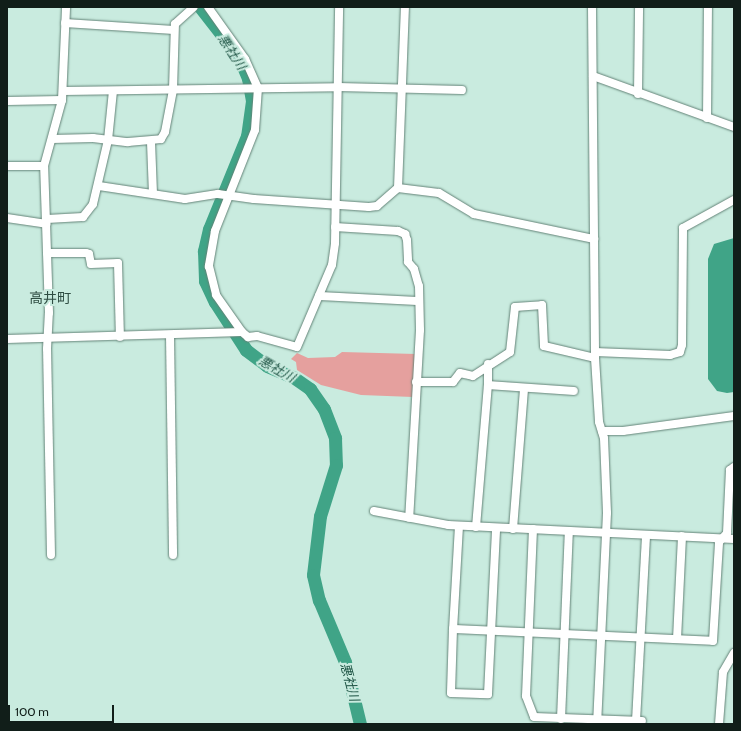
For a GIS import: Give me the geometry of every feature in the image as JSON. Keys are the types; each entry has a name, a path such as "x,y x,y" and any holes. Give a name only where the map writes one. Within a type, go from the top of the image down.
{"street":[{"path":"51,556 47,221 44,166 62,100 66,7"},
{"path":"208,7 245,59 256,88 255,130 216,231 209,266 216,295 241,332 248,337 257,336 297,347 332,265 336,227 339,7"},
{"path":"398,188 405,7"},
{"path":"592,7 595,355 599,422 602,431 607,513 597,722"},
{"path":"638,94 639,7"},
{"path":"707,118 708,7"},
{"path":"52,139 151,142 164,136 173,90 174,30 178,19 194,8"},
{"path":"65,23 174,30"},
{"path":"593,76 638,94 734,127"},
{"path":"63,91 245,90 256,88 338,87 462,90"},
{"path":"7,218 47,221 84,217 93,204 99,186 108,140 113,91"},
{"path":"7,101 62,100"},
{"path":"151,142 153,193"},
{"path":"7,166 44,166"},
{"path":"99,186 185,199 218,194 254,199 336,205 377,206 398,188 439,193 474,214 594,239"},
{"path":"416,382 453,382 460,373 472,376 488,364 510,352 515,307 542,305 544,346 595,355 670,355 680,352 682,345 683,228 734,200"},
{"path":"336,227 398,231 405,234 408,262 414,269 419,286 418,301 420,330 408,518"},
{"path":"47,253 86,253 89,254 90,264 118,263 120,337"},
{"path":"319,296 418,301"},
{"path":"7,339 226,334 241,332"},
{"path":"170,335 173,555"},
{"path":"476,527 488,385 488,364"},
{"path":"488,385 574,391"},
{"path":"513,528 524,388"},
{"path":"602,431 623,431 734,416"},
{"path":"453,628 713,641 719,542 727,533 730,470 734,467"},
{"path":"374,511 458,526 734,538"},
{"path":"458,526 451,693 488,694 496,528"},
{"path":"533,529 526,696 534,717 597,722 639,721 640,638 646,534"},
{"path":"561,718 569,531"},
{"path":"677,639 682,536"},
{"path":"719,724 723,672 734,653"}],"shaded area":[{"path":"734,238 734,392 727,393 717,391 708,379 708,259 714,244"},
{"path":"342,352 416,354 413,397 361,395 321,385 297,370 296,362 291,359 297,353 308,358 335,357"}],"waterway":[{"name":"悪社川","path":"200,7 239,57 248,78 252,101 247,136 209,229 204,251 205,281 215,302 246,350 267,366 293,377 310,389 324,409 335,438 336,465 320,516 313,575 319,600 345,662 360,724"}],"district":[{"name":"高井町","path":"50,298"}]}
